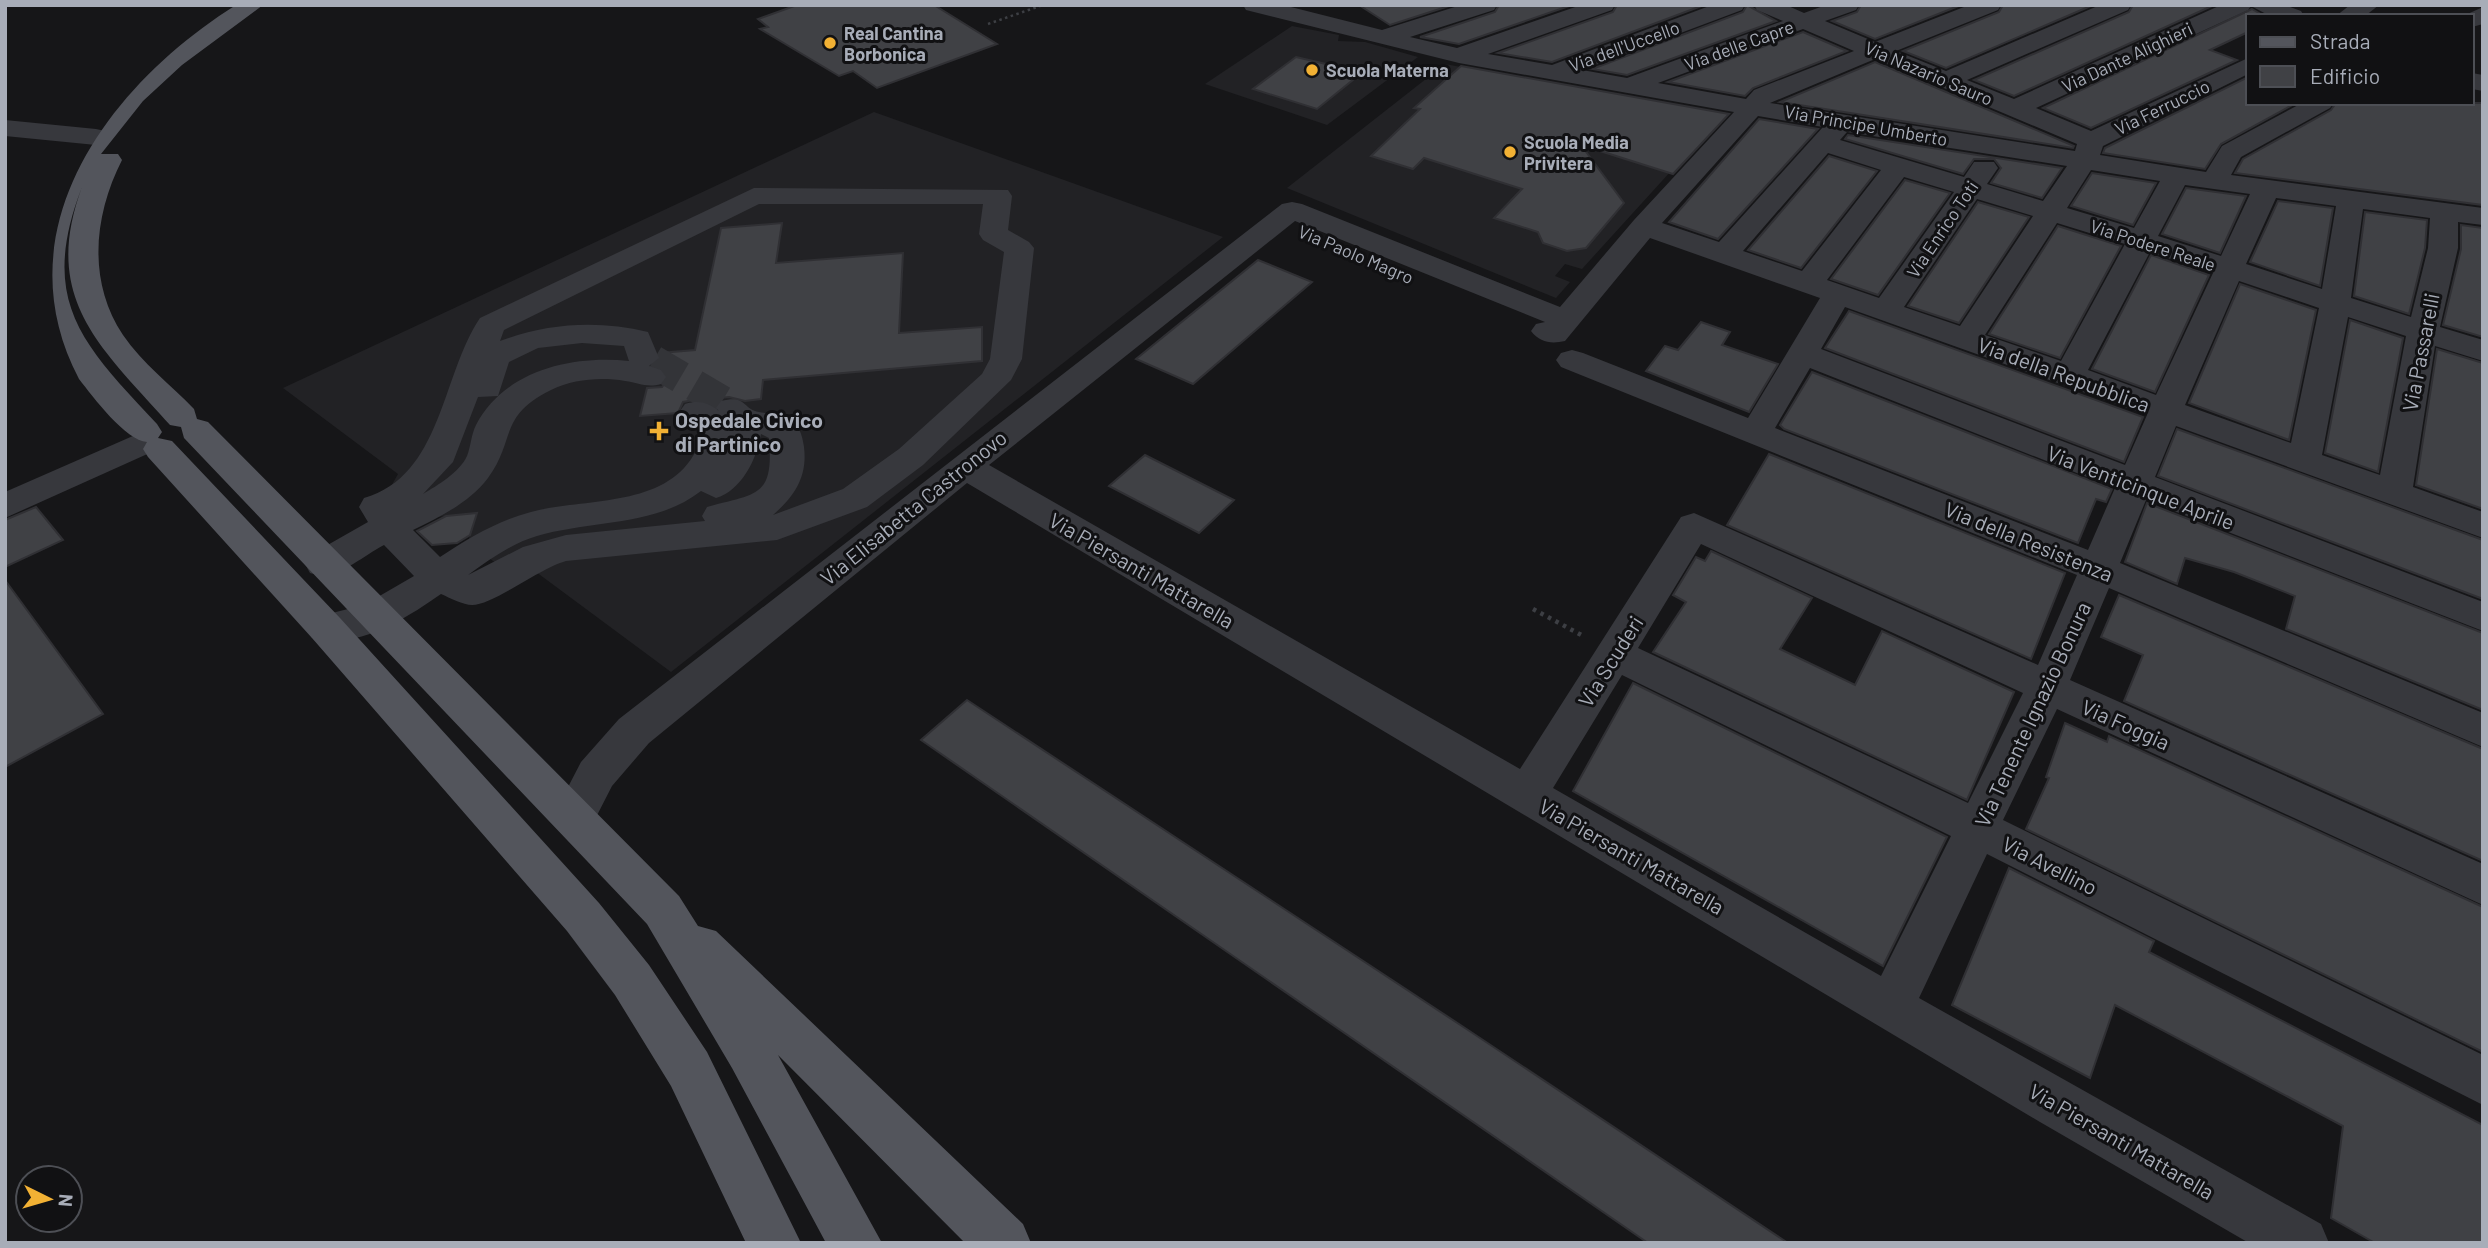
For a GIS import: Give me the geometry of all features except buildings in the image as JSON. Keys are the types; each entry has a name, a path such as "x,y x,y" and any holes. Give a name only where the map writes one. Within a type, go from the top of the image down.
{"main road":[{"path":"252,5 205,35 123,105 96,137 73,177 52,226 49,281 58,318 76,353 165,434 323,564 575,816 663,910 774,1016 918,1163 1004,1243"},
{"path":"274,5 226,36 151,102 102,172 85,219 82,268 93,305 109,338 165,434 326,628 583,917 632,980 689,1069 774,1243"},
{"path":"663,910 749,1051 855,1243"}],"street":[{"name":"Via Principe Umberto","path":"1254,5 1459,56 1753,106 1832,133 1999,147 2088,150 2214,181 2483,216"},
{"path":"1312,21 1363,5"},
{"path":"1383,38 1486,5"},
{"path":"1459,56 1604,5"},
{"name":"Via dell'Uccello","path":"1553,73 1734,5"},
{"name":"Via Nazario Sauro","path":"1765,5 2014,109 2088,150"},
{"name":"Via delle Capre","path":"1629,85 1848,5"},
{"path":"1564,338 1644,226 1763,95 1990,5"},
{"path":"1947,80 2120,5"},
{"name":"Via Dante Alighieri","path":"2014,109 2240,5"},
{"path":"2262,5 2287,14"},
{"path":"2351,14 2368,5"},
{"name":"Via Ferruccio","path":"2088,150 2246,66"},
{"path":"2214,181 2231,152 2317,105"},
{"path":"5,128 96,137"},
{"path":"1724,254 1832,133"},
{"name":"Via Podere Reale","path":"1832,133 1898,166 2142,240 2483,351"},
{"name":"Via Enrico Toti","path":"1886,310 1999,147"},
{"path":"1967,340 2088,150"},
{"path":"1757,431 1801,353 1823,288 1898,166"},
{"path":"2069,375 2178,173"},
{"name":"Via Tenente Ignazio Bonura","path":"1890,1007 2046,688 2136,485 2166,410 2267,186"},
{"path":"323,564 382,516 431,469 440,455 491,325 754,196 998,196 993,234 1019,248 1006,359 995,380 911,457 855,498 778,527 566,548 536,556 465,589 326,628"},
{"path":"2304,460 2328,346 2351,199"},
{"name":"Via Passarelli","path":"2394,494 2422,331 2443,248 2444,211"},
{"name":"Via Paolo Magro","path":"1277,220 1564,338"},
{"name":"Via Elisabetta Castronovo","path":"575,816 596,774 634,731 1277,220"},
{"name":"Via della Repubblica","path":"1644,226 2069,375 2483,526"},
{"name":"Via della Resistenza","path":"1564,338 1757,431 2099,569 2483,731"},
{"name":"Via Venticinque Aprile","path":"1801,353 2136,485 2483,617"},
{"path":"602,356 649,366 631,371 598,369 562,375 527,390 500,413 492,426 483,457 471,476 426,511 382,516 441,481 458,463 470,426 480,411 514,383 558,364 602,356"},
{"path":"465,589 481,550 510,532 533,524 638,506 678,489 705,466 717,442 716,430 710,421 696,411"},
{"path":"465,589 495,561 536,542 563,534 749,513 768,502 787,473 786,433 773,424 739,415 740,454 715,486 670,514 642,524"},
{"path":"5,506 165,434"},
{"name":"Via Piersanti Mattarella","path":"965,466 1890,1007 2302,1243"},
{"path":"382,516 465,589"},
{"name":"Via Scuderi","path":"1526,795 1694,526"},
{"name":"Via Foggia","path":"1694,526 2483,885"},
{"name":"Via Avellino","path":"1615,654 1977,828 2483,1081"}],"path":[{"path":"988,24 1043,5"},
{"path":"1533,609 1615,654"}],"shaded area":[{"name":"Scuola Materna","path":"1292,26 1339,35 1338,41 1365,42 1418,57 1327,125 1205,84"},
{"name":"Scuola Media Privitera","path":"1445,64 1721,116 1582,269 1565,264 1555,276 1570,282 1556,298 1287,188"},
{"name":"Ospedale Civico di Partinico","path":"874,112 1223,237 671,672 528,566 501,567 468,542 477,513 436,517 389,490 398,474 283,388"}],"tunnel":[{"path":"653,361 733,408"}],"place":[{"name":"Real Cantina Borbonica","path":"830,43"},
{"name":"Scuola Materna","path":"1312,70"},
{"name":"Scuola Media Privitera","path":"1510,152"},
{"name":"Ospedale Civico di Partinico","path":"659,431"}]}
